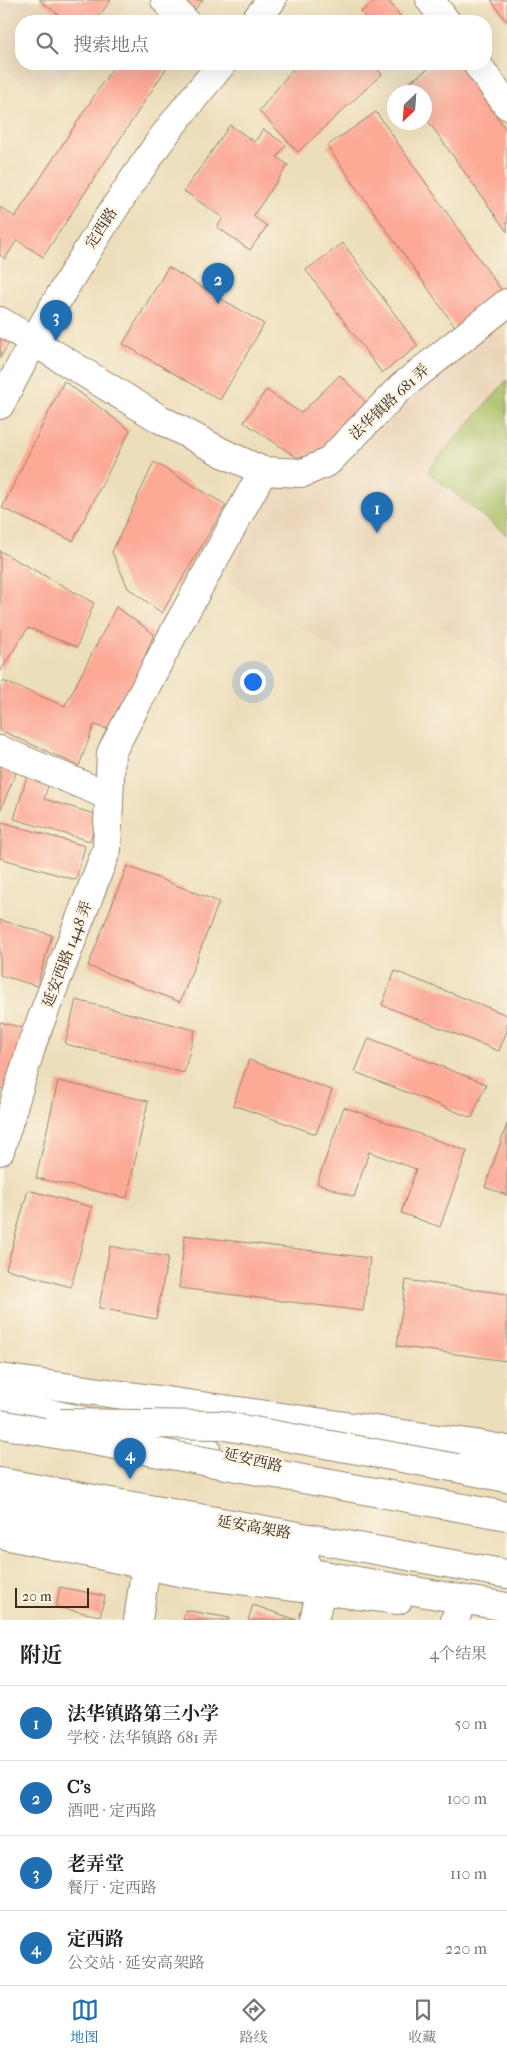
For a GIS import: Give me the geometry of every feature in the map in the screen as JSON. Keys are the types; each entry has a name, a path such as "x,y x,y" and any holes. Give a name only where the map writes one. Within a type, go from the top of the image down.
{"main road":[{"path":"165,0 179,15"},
{"path":"260,15 272,0"},
{"path":"430,0 441,15"},
{"name":"定西路","path":"0,405 33,340 74,270 159,142 217,70"},
{"path":"481,70 507,105"},
{"name":"法华镇路 681 弄","path":"263,471 303,472 315,469 328,462 401,387 507,303"},
{"path":"0,321 160,419 223,453 263,471"},
{"name":"延安西路 1448 弄","path":"0,1151 34,1041 107,849 111,753 178,625 263,471"},
{"path":"0,750 109,796"},
{"path":"0,1378 507,1450"},
{"name":"延安西路","path":"0,1402 507,1517"},
{"path":"0,1423 507,1517"},
{"path":"0,1423 220,1425 507,1478"},
{"name":"延安高架路","path":"0,1482 507,1574"},
{"path":"0,1496 507,1600"},
{"path":"0,1513 300,1571 507,1607"},
{"path":"0,1534 184,1573 321,1590 457,1614 507,1614"},
{"path":"138,1620 146,1565"},
{"path":"314,1620 321,1590"}],"shaded area":[{"path":"0,0 129,0 130,2 118,15 15,15 15,70 70,70 44,98 0,67"},
{"path":"491,326 507,346 507,672 428,616 342,654 227,581 269,485 307,484 345,463"}],"green space":[{"path":"507,380 507,535 427,471"}],"building":[{"path":"39,0 111,0 100,15 59,15"},
{"path":"185,0 203,0 195,9"},
{"path":"377,0 388,0 399,15 363,15 361,12"},
{"path":"491,0 507,0 507,22"},
{"path":"111,70 165,70 43,257 17,240 5,259 0,255 0,207 15,217"},
{"path":"292,70 378,70 382,74 298,152 259,111"},
{"path":"427,70 464,70 507,131 507,232 432,126 432,85 405,85"},
{"path":"376,112 504,294 456,328 327,146"},
{"path":"230,125 255,142 263,129 286,145 277,157 288,165 253,216 267,226 250,250 217,227 223,218 184,191"},
{"path":"343,243 418,346 382,373 306,270"},
{"path":"168,267 264,324 220,400 123,344"},
{"path":"0,335 10,341 0,358"},
{"path":"340,375 372,409 324,455 296,457 244,422 266,390 301,413"},
{"path":"64,381 130,430 73,541 2,508"},
{"path":"154,462 226,505 162,613 128,588 112,552"},
{"path":"0,551 94,603 77,647 28,628 0,671"},
{"path":"116,607 154,634 114,731 94,725 79,766 0,730 0,688 3,681 65,706"},
{"path":"0,758 19,766 0,811"},
{"path":"27,776 49,783 44,799 98,815 90,841 14,819"},
{"path":"2,822 85,846 76,880 0,858"},
{"path":"127,866 219,902 180,1002 88,966"},
{"path":"0,920 52,935 37,986 0,975"},
{"path":"395,971 507,1015 507,1031 499,1051 382,1005"},
{"path":"76,1000 195,1030 184,1073 65,1044"},
{"path":"0,1022 23,1028 6,1090 0,1088"},
{"path":"369,1038 486,1084 472,1118 355,1072"},
{"path":"249,1060 332,1090 316,1134 233,1105"},
{"path":"58,1081 148,1101 127,1198 36,1178"},
{"path":"344,1107 467,1151 440,1227 401,1213 416,1169 369,1152 354,1197 317,1183"},
{"path":"507,1124 507,1195 485,1187"},
{"path":"28,1190 92,1207 71,1287 6,1269"},
{"path":"185,1235 370,1258 363,1311 179,1288"},
{"path":"110,1246 168,1257 156,1319 99,1308"},
{"path":"406,1280 507,1294 507,1361 397,1346"},
{"path":"60,1587 105,1596 100,1616 56,1607"},
{"path":"253,1605 297,1620 248,1620"},
{"path":"185,1610 230,1618 229,1620 183,1620"}],"place":[{"name":"C's","path":"218,304"},
{"name":"老弄堂","path":"56,341"},
{"name":"法华镇路第三小学","path":"377,533"},
{"name":"定西路","path":"130,1479"}]}
